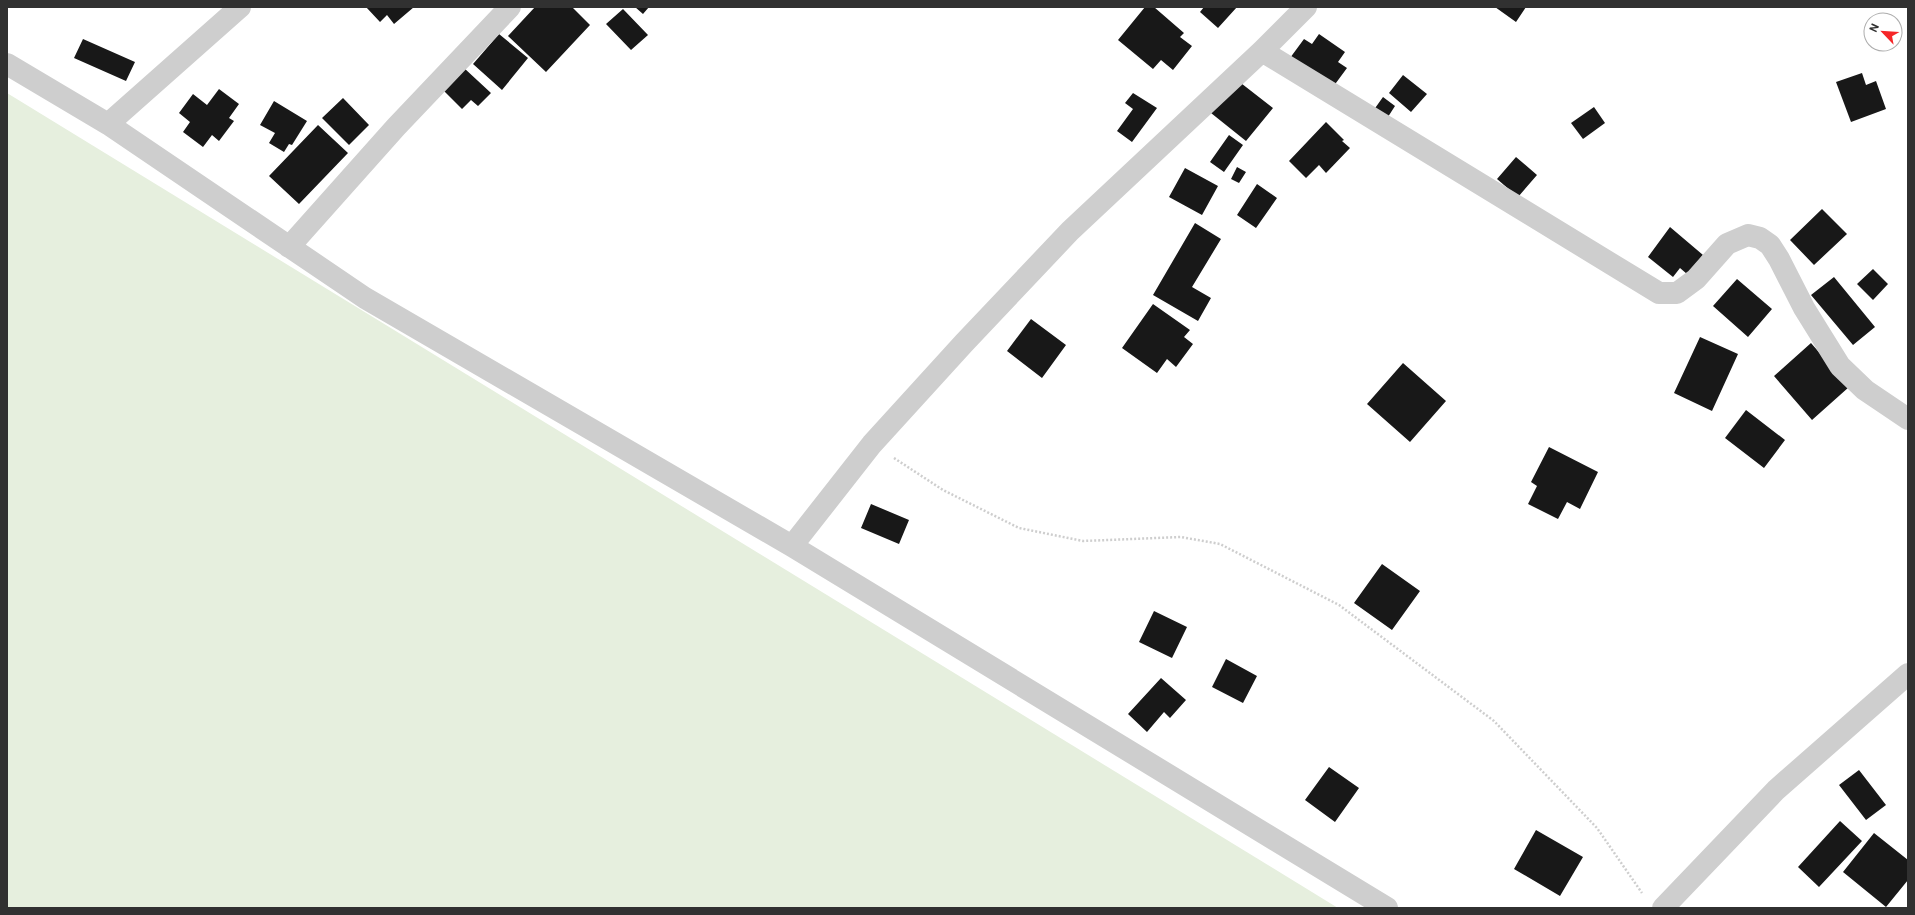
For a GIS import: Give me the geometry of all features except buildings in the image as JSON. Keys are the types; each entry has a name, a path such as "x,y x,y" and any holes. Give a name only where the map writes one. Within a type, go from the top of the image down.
{"street":[{"path":"108,124 240,7"},
{"path":"290,247 396,127 510,7"},
{"path":"792,546 872,444 964,343 1070,231 1262,51 1306,7"},
{"path":"1262,51 1659,293 1677,293 1696,279 1727,244 1748,235 1760,238 1770,246 1779,259 1804,308 1840,366 1865,390 1908,419"},
{"path":"7,64 108,124 365,298 792,546 1387,908"},
{"path":"1663,908 1776,790 1908,674"}],"path":[{"path":"872,444 943,490 1019,528 1083,541 1181,537 1220,544 1339,605 1494,721 1597,828 1644,896"}],"green space":[{"path":"7,93 1338,908 7,908"}]}
